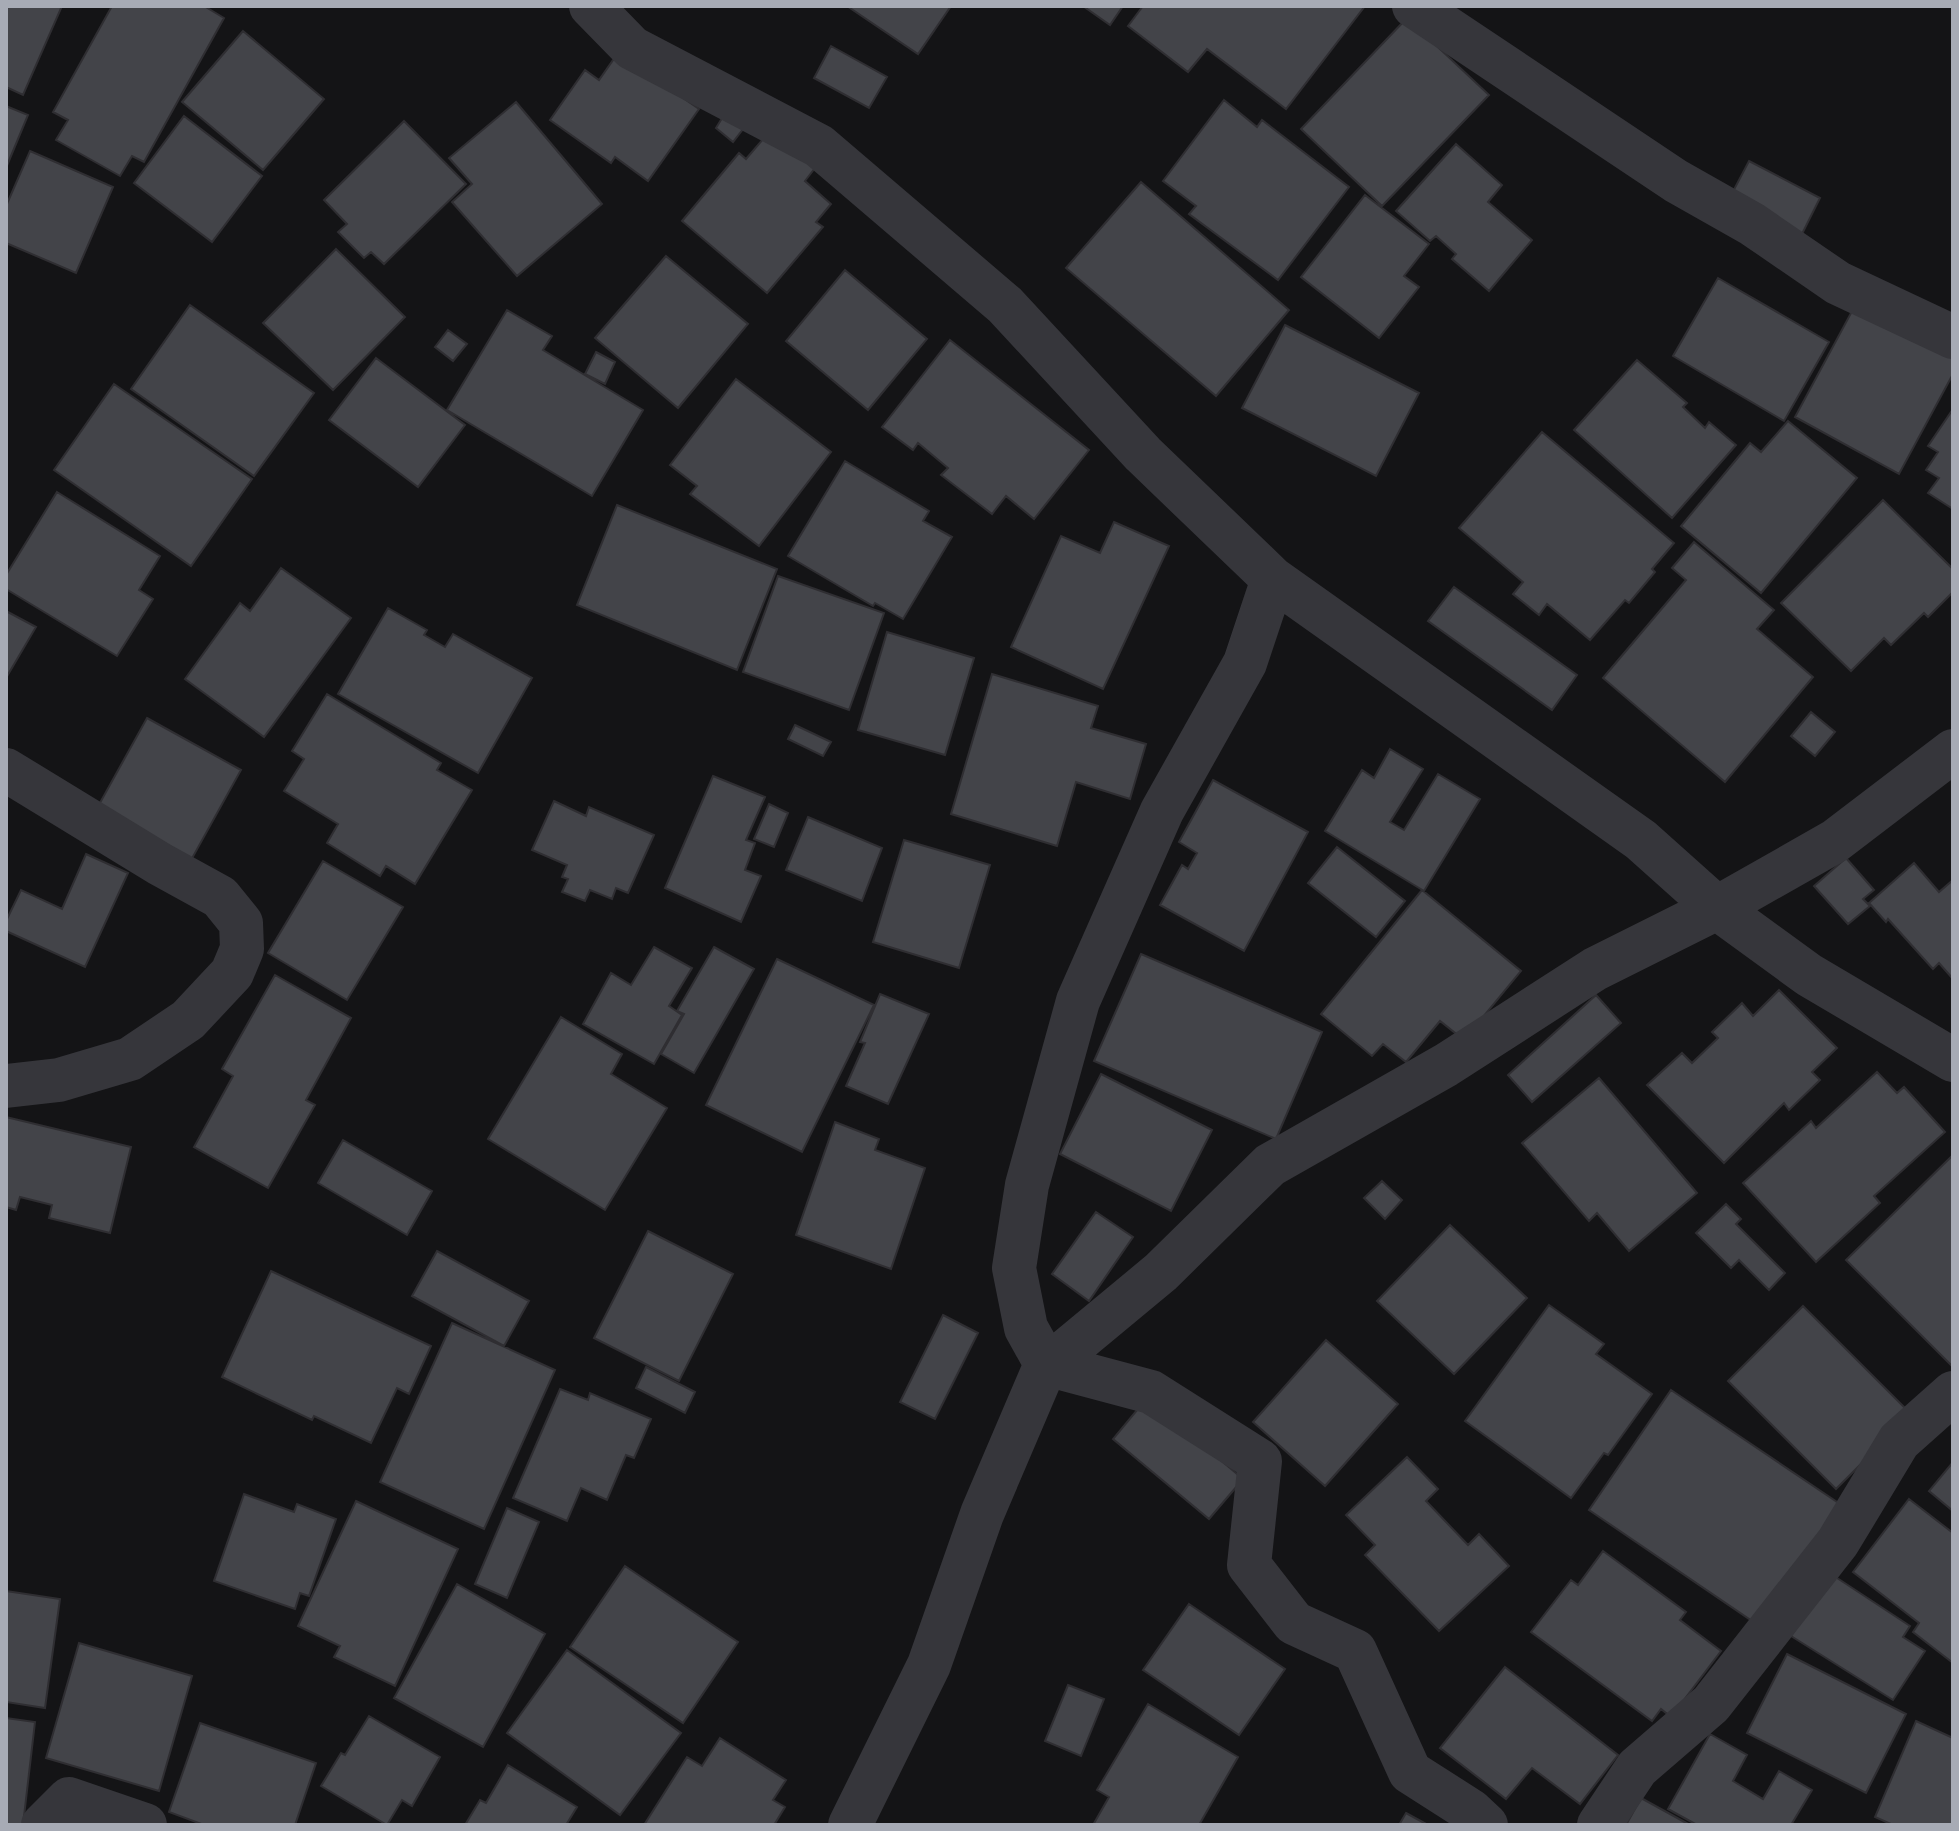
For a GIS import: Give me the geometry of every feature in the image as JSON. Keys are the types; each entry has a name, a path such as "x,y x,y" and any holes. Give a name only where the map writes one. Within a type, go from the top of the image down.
{"street":[{"path":"591,6 632,48 819,146 1005,305 1143,454 1273,579 1641,840 1717,908 1809,975 1953,1060"},
{"path":"1414,6 1662,172 1752,224 1838,283 1953,337"},
{"path":"1273,579 1245,663 1162,811 1078,1001 1027,1185 1014,1268 1026,1328 1046,1364 1151,1392 1260,1461 1249,1565 1294,1623 1355,1651 1410,1772 1471,1811 1486,1825"},
{"path":"850,1825 929,1665 982,1514 1046,1364 1161,1272 1270,1165 1446,1065 1595,969 1717,908 1835,841 1953,751"},
{"path":"6,770 220,897 241,923 242,949 232,973 188,1020 130,1059 59,1080 6,1086"},
{"path":"1599,1825 1637,1768 1711,1704 1838,1542 1899,1441 1953,1393"},
{"path":"43,1825 69,1799 145,1825"}],"building":[{"path":"6,6 62,6 23,95 6,87"},
{"path":"112,6 204,6 224,18 144,162 132,156 120,176 56,140 68,120 53,112"},
{"path":"847,6 951,6 918,54"},
{"path":"1083,6 1123,6 1110,25"},
{"path":"1143,6 1365,6 1286,109 1207,49 1188,72 1128,26"},
{"path":"1407,18 1489,95 1382,206 1301,129"},
{"path":"243,31 324,99 263,170 182,102"},
{"path":"831,46 887,77 869,108 814,78"},
{"path":"618,53 699,109 648,181 615,157 611,163 550,120 585,70 599,80"},
{"path":"1224,100 1257,127 1262,120 1349,187 1278,280 1189,214 1196,206 1163,181"},
{"path":"516,102 602,204 517,276 452,202 472,184 449,158"},
{"path":"6,106 28,115 6,168"},
{"path":"727,110 747,124 733,142 716,128"},
{"path":"184,116 262,176 212,242 134,183"},
{"path":"404,121 466,184 384,264 371,252 364,258 338,232 347,224 324,200"},
{"path":"770,131 815,168 805,181 831,204 816,222 823,227 767,293 682,221 739,153 746,159"},
{"path":"1456,144 1502,185 1488,202 1532,240 1489,291 1452,259 1456,254 1436,236 1430,241 1396,211"},
{"path":"30,151 113,187 76,273 6,243 6,206"},
{"path":"1749,161 1820,198 1801,236 1729,199"},
{"path":"1141,182 1289,310 1216,396 1066,268"},
{"path":"1365,195 1429,244 1404,276 1419,287 1379,338 1301,277"},
{"path":"336,249 405,317 333,390 263,323"},
{"path":"666,256 748,324 678,408 595,338"},
{"path":"845,270 927,339 868,410 786,341"},
{"path":"1718,278 1829,342 1784,421 1673,356"},
{"path":"1858,300 1953,351 1953,374 1899,474 1795,417"},
{"path":"190,305 314,393 254,476 131,389"},
{"path":"507,310 552,336 543,350 643,410 592,496 447,410"},
{"path":"1285,325 1419,393 1376,476 1242,408"},
{"path":"448,330 467,344 453,361 435,347"},
{"path":"950,340 1089,450 1034,519 1006,496 992,514 941,475 948,468 918,443 913,450 882,427"},
{"path":"596,352 615,362 605,384 585,374"},
{"path":"376,358 465,425 418,487 329,420"},
{"path":"1637,360 1687,403 1683,407 1705,428 1709,422 1736,445 1672,518 1574,430"},
{"path":"736,379 831,452 759,546 690,494 697,486 670,465"},
{"path":"114,384 252,479 191,566 54,470"},
{"path":"1953,409 1953,509 1928,493 1939,478 1926,470 1938,452 1928,446"},
{"path":"1788,421 1857,478 1761,593 1681,526 1750,443 1761,452"},
{"path":"1542,432 1674,543 1629,603 1625,600 1590,640 1547,604 1539,615 1513,594 1523,582 1459,528"},
{"path":"845,461 929,511 923,521 952,537 903,619 875,603 873,606 788,556"},
{"path":"57,492 160,556 139,590 153,599 117,656 6,589 6,575"},
{"path":"1883,500 1953,569 1953,592 1928,617 1924,613 1891,645 1884,638 1851,671 1781,603"},
{"path":"617,505 777,569 737,670 577,605"},
{"path":"1114,522 1169,546 1103,689 1011,647 1061,536 1100,553"},
{"path":"1694,542 1774,610 1757,629 1813,677 1725,782 1603,678 1686,580 1672,568"},
{"path":"281,568 351,618 264,737 185,679 240,603 250,611"},
{"path":"778,576 884,613 849,710 743,672"},
{"path":"1454,587 1577,675 1552,710 1428,621"},
{"path":"388,608 427,630 424,635 445,647 453,634 532,678 478,773 338,694"},
{"path":"6,611 36,627 6,678"},
{"path":"887,632 974,658 945,755 858,730"},
{"path":"992,674 1098,706 1091,728 1146,744 1130,799 1076,782 1057,846 951,814"},
{"path":"327,694 441,763 437,770 472,790 415,884 386,866 380,876 327,843 338,824 284,791 304,759 292,751"},
{"path":"1811,712 1835,732 1815,756 1791,736"},
{"path":"147,718 241,770 190,862 96,810"},
{"path":"795,725 831,742 823,756 788,739"},
{"path":"1390,749 1423,769 1390,822 1404,830 1438,774 1480,799 1424,891 1325,831 1362,770 1374,778"},
{"path":"713,776 765,797 746,840 755,843 745,870 761,876 741,922 665,888"},
{"path":"1213,780 1308,832 1244,951 1160,905 1182,865 1188,869 1197,853 1179,842"},
{"path":"554,801 586,816 589,807 654,835 628,893 616,888 612,899 590,890 585,901 562,892 568,879 562,877 567,865 532,850"},
{"path":"769,804 788,813 774,847 754,839"},
{"path":"808,817 882,848 862,901 786,870"},
{"path":"904,840 990,865 959,968 873,942"},
{"path":"1337,847 1405,901 1376,937 1308,883"},
{"path":"86,854 128,873 85,967 6,931 6,921 21,890 62,909"},
{"path":"1846,858 1874,890 1863,899 1870,906 1848,924 1814,886"},
{"path":"323,861 403,907 347,1000 268,953"},
{"path":"1914,863 1939,892 1953,880 1953,979 1939,963 1933,969 1888,919 1886,922 1869,903"},
{"path":"1422,890 1521,971 1464,1040 1440,1021 1406,1062 1383,1044 1372,1056 1321,1014"},
{"path":"654,947 692,968 669,1006 682,1015 654,1064 583,1024 611,973 631,985"},
{"path":"714,947 754,969 694,1073 661,1054 684,1014 677,1011"},
{"path":"1141,954 1322,1032 1276,1139 1094,1061"},
{"path":"777,959 874,1005 802,1152 706,1105"},
{"path":"275,975 351,1018 306,1100 315,1105 268,1188 194,1147 233,1076 222,1069"},
{"path":"1779,990 1837,1048 1812,1072 1820,1080 1789,1110 1784,1103 1724,1163 1647,1085 1682,1053 1692,1063 1718,1038 1712,1032 1742,1003 1753,1016"},
{"path":"880,994 929,1014 888,1104 846,1086 865,1043 860,1042"},
{"path":"1596,995 1621,1023 1532,1102 1508,1075"},
{"path":"561,1017 622,1054 611,1074 667,1108 605,1210 488,1139"},
{"path":"1877,1072 1897,1093 1904,1087 1945,1132 1874,1196 1880,1203 1816,1262 1743,1183 1811,1121 1816,1128"},
{"path":"1101,1074 1212,1130 1171,1211 1060,1154"},
{"path":"1599,1078 1697,1193 1629,1251 1597,1213 1589,1221 1522,1143"},
{"path":"6,1117 131,1147 110,1233 49,1218 52,1205 20,1197 16,1210 6,1207"},
{"path":"835,1122 879,1139 875,1150 925,1168 891,1269 796,1235"},
{"path":"343,1140 432,1191 407,1235 318,1183"},
{"path":"1953,1155 1953,1367 1846,1260"},
{"path":"1382,1181 1402,1200 1385,1219 1364,1198"},
{"path":"1726,1204 1741,1219 1736,1224 1785,1273 1769,1290 1739,1260 1731,1268 1696,1233"},
{"path":"1096,1212 1133,1237 1089,1301 1052,1274"},
{"path":"1450,1225 1527,1298 1454,1374 1377,1301"},
{"path":"648,1231 733,1274 679,1381 594,1338"},
{"path":"437,1251 529,1301 504,1346 412,1296"},
{"path":"271,1271 431,1346 409,1394 397,1388 371,1443 314,1416 312,1420 222,1377"},
{"path":"1549,1305 1604,1344 1596,1354 1652,1394 1608,1455 1604,1453 1571,1498 1465,1421"},
{"path":"1803,1306 1911,1414 1836,1489 1728,1381"},
{"path":"943,1315 978,1333 935,1419 900,1402"},
{"path":"452,1323 555,1370 484,1529 380,1482"},
{"path":"1326,1340 1398,1404 1325,1486 1253,1422"},
{"path":"646,1367 695,1392 685,1413 636,1388"},
{"path":"560,1389 588,1400 590,1393 651,1419 634,1458 626,1455 607,1500 581,1488 567,1521 513,1498"},
{"path":"1671,1390 1840,1504 1758,1625 1589,1510"},
{"path":"1147,1398 1243,1479 1209,1519 1113,1439"},
{"path":"1407,1457 1438,1489 1426,1501 1468,1545 1479,1534 1509,1566 1439,1631 1365,1555 1375,1545 1346,1515"},
{"path":"1953,1462 1953,1511 1929,1491"},
{"path":"244,1494 294,1512 297,1504 336,1519 309,1596 300,1593 295,1609 214,1581"},
{"path":"1909,1499 1953,1533 1953,1663 1913,1632 1919,1623 1853,1572"},
{"path":"356,1501 458,1549 395,1686 334,1657 340,1646 298,1626"},
{"path":"507,1508 539,1522 507,1598 475,1584"},
{"path":"1603,1551 1686,1612 1680,1620 1721,1651 1671,1717 1661,1709 1652,1721 1531,1632 1571,1580 1578,1585"},
{"path":"625,1566 738,1642 683,1723 570,1647"},
{"path":"1831,1574 1910,1626 1903,1637 1925,1651 1893,1700 1791,1636"},
{"path":"457,1584 545,1634 483,1747 394,1698"},
{"path":"6,1591 60,1599 45,1708 6,1702"},
{"path":"1189,1604 1285,1669 1239,1735 1143,1670"},
{"path":"79,1643 192,1676 159,1791 46,1758"},
{"path":"567,1650 681,1733 620,1815 507,1733"},
{"path":"1787,1654 1906,1714 1866,1793 1747,1733"},
{"path":"1505,1667 1618,1755 1580,1804 1532,1768 1506,1799 1440,1748"},
{"path":"1068,1685 1104,1699 1081,1756 1045,1741"},
{"path":"1148,1704 1238,1757 1199,1825 1093,1825 1109,1797 1097,1790"},
{"path":"369,1716 440,1757 412,1806 402,1800 387,1825 321,1786"},
{"path":"6,1718 35,1722 23,1825 6,1825"},
{"path":"1916,1721 1953,1738 1953,1825 1893,1825 1875,1817"},
{"path":"200,1723 316,1763 295,1825 204,1825 169,1812"},
{"path":"1710,1734 1747,1755 1733,1781 1763,1799 1779,1771 1812,1790 1791,1825 1697,1825 1668,1809"},
{"path":"720,1738 786,1780 773,1800 785,1807 774,1825 644,1825 687,1757 702,1766"},
{"path":"508,1765 577,1807 566,1825 465,1825 480,1800 486,1803"},
{"path":"1641,1798 1690,1825 1626,1825"},
{"path":"1406,1813 1428,1825 1399,1825"}]}
